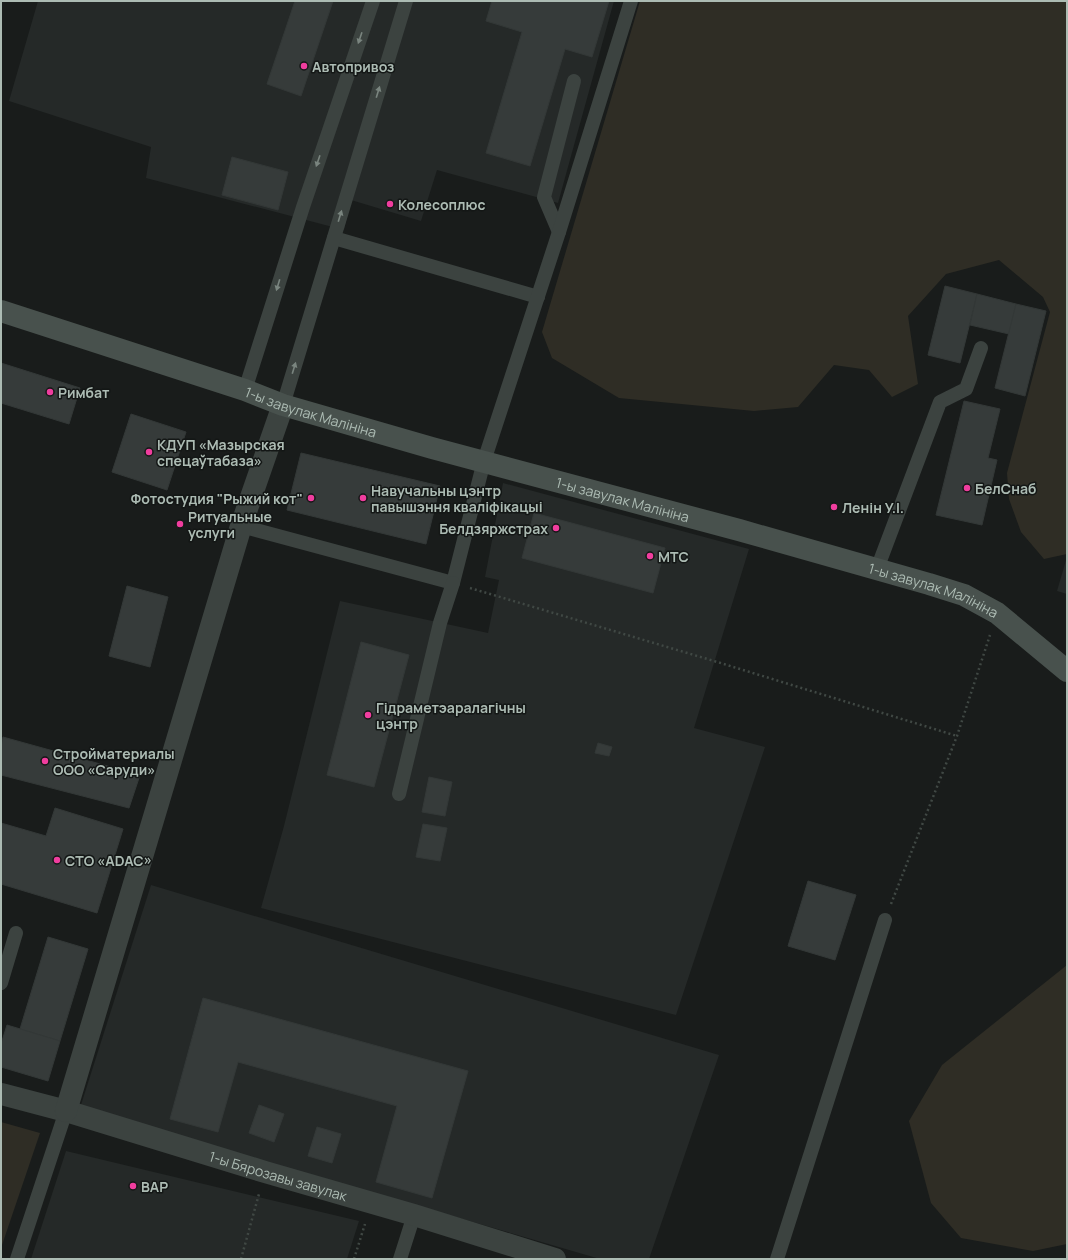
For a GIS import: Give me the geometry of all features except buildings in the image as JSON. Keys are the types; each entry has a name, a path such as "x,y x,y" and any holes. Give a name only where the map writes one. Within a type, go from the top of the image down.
{"street":[{"name":"1-ы завулак Малініна","path":"1,311 246,390 283,405 877,569 964,595 997,613 1067,671"},
{"path":"66,1111 241,526 283,405"},
{"name":"1-ы Бярозавы завулак","path":"1,1094 66,1111 265,1172 414,1215 555,1259"}],"lane":[{"path":"246,390 303,207 372,1"},
{"path":"283,405 406,1"},
{"path":"399,794 440,623 453,583 484,461 559,232 630,1"},
{"path":"559,232 544,197 574,81"},
{"path":"334,238 538,297"},
{"path":"877,569 940,402 966,389 981,348"},
{"path":"241,526 453,583"},
{"path":"777,1259 885,920"},
{"path":"1,983 16,932"},
{"path":"17,1259 66,1111"},
{"path":"400,1259 414,1215"}],"path":[{"path":"453,583 957,736"},
{"path":"885,920 957,736 997,613"},
{"path":"241,1259 265,1172"},
{"path":"354,1259 371,1202"}],"shaded area":[{"path":"38,1 614,1 558,203 437,170 421,221 351,200 344,230 146,178 151,147 9,101"},
{"path":"640,1 1067,1 1067,554 1044,559 1021,532 1009,499 1007,473 1050,312 1043,297 999,260 946,274 908,316 918,384 892,397 869,370 834,365 798,407 754,411 619,398 552,358 542,332"},
{"path":"503,483 749,549 694,728 765,747 676,1015 261,908 284,826 340,601 488,633 499,580 485,577"},
{"path":"1067,557 1067,594 1057,591"},
{"path":"151,885 719,1055 649,1259 600,1259 80,1108"},
{"path":"1067,965 1067,1244 1033,1251 961,1238 931,1203 909,1121 942,1065"},
{"path":"1,1122 40,1133 1,1248"},
{"name":"ВАР","path":"66,1151 359,1221 347,1259 31,1259"}],"place":[{"name":"Автопривоз","path":"304,66"},
{"name":"Колесоплюс","path":"390,204"},
{"name":"Римбат","path":"50,392"},
{"name":"КДУП «Мазырская спецаўтабаза»","path":"149,452"},
{"name":"БелСнаб","path":"967,488"},
{"name":"Фотостудия \"Рыжий кот\"","path":"311,498"},
{"name":"Навучальны цэнтр павышэння кваліфікацыі","path":"363,498"},
{"name":"Ленін У.І.","path":"834,507"},
{"name":"Ритуальные услуги","path":"180,524"},
{"name":"Белдзяржстрах","path":"556,528"},
{"name":"МТС","path":"650,556"},
{"name":"Гідраметэаралагічны цэнтр","path":"368,715"},
{"name":"Стройматериалы ООО «Саруди»","path":"45,761"},
{"name":"СТО «ADAC»","path":"57,860"},
{"name":"ВАР","path":"133,1186"}]}
